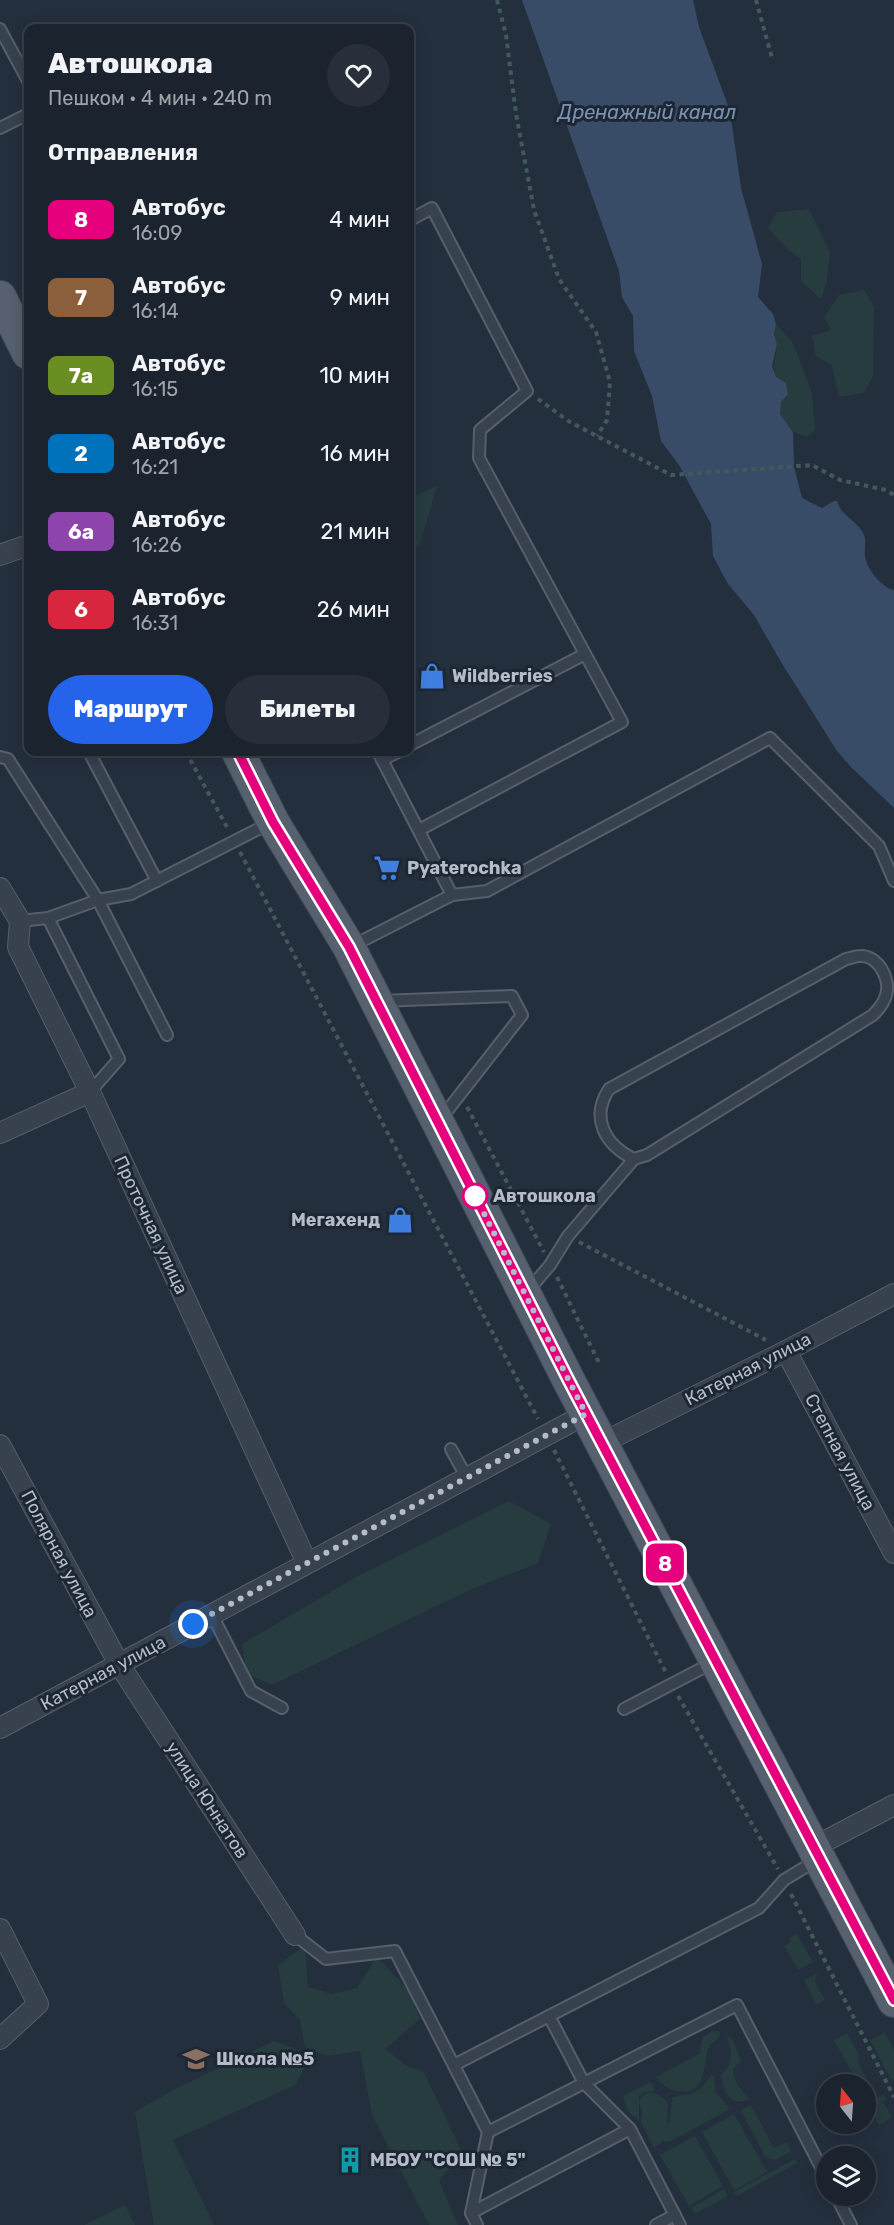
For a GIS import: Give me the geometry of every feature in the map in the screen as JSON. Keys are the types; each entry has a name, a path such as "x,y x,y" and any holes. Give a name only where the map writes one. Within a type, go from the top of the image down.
{"main road":[{"path":"0,297 24,345"},
{"path":"240,756 273,822 349,947 586,1414 894,2001"}],"street":[{"path":"0,555 24,546"},
{"path":"0,888 20,921"},
{"name":"Проточная улица","path":"20,921 18,947 90,1092 307,1563"},
{"path":"0,1133 90,1092"},
{"name":"Катерная улица","path":"602,1443 894,1294"},
{"name":"Степная улица","path":"786,1351 894,1553"},
{"name":"Катерная улица","path":"0,1728 586,1414"},
{"name":"Полярная улица","path":"0,1444 119,1664"},
{"name":"улица Юннатов","path":"119,1664 295,1935"},
{"path":"817,1853 894,1805"},
{"path":"0,1929 38,2004 0,2039"}],"lane":[{"path":"0,29 24,74"},
{"path":"0,128 24,116"},
{"path":"414,218 432,208 527,391 480,430 480,458 622,722 419,830"},
{"path":"414,744 585,654"},
{"path":"349,947 452,895 487,891 770,738 879,846 894,881"},
{"path":"91,756 157,881"},
{"path":"381,756 452,895"},
{"path":"0,757 8,759 99,900 167,1035"},
{"path":"20,921 48,918 99,900 131,894 273,822"},
{"path":"48,918 119,1059 90,1092"},
{"path":"525,1294 550,1264 568,1236 634,1160 647,1155 873,1015 881,1007 887,992 886,979 881,967 872,959 862,955 846,959 609,1089 602,1100 600,1118 605,1133 621,1153 634,1160"},
{"path":"376,1001 512,996 522,1015 438,1122"},
{"path":"451,1449 467,1478"},
{"path":"212,1615 251,1690 282,1708"},
{"path":"624,1709 716,1661"},
{"path":"454,2065 759,1908 784,1880 817,1853"},
{"path":"295,1935 326,1959 395,1951 488,2132 471,2213 477,2225"},
{"path":"488,2132 738,2005 816,2157"},
{"path":"549,2016 584,2083 630,2129 677,2220 656,2225"},
{"path":"471,2213 630,2129"},
{"path":"841,2206 851,2225"}],"path":[{"path":"497,0 506,35 516,114 534,210 559,279 596,332 610,382 607,420 597,436"},
{"path":"756,0 772,58"},
{"path":"527,391 570,422 671,475 812,465 840,480 886,490 894,495"},
{"path":"188,756 547,1436 671,1684 784,1880 894,2097"},
{"path":"460,1094 550,1264 600,1365"},
{"path":"568,1236 786,1351"}],"green space":[{"path":"809,209 830,252 827,281 821,299 801,281 801,259 787,249 768,228 777,212"},
{"path":"864,290 874,307 873,375 864,393 839,397 832,366 816,356 812,336 831,330 824,317 839,295"},
{"path":"776,324 792,342 812,393 815,430 807,437 793,432 780,414 781,402 788,393 786,383 776,377 775,372"},
{"path":"437,486 419,547 414,545 414,496"},
{"path":"509,1501 551,1524 538,1563 470,1590 272,1685 246,1673 242,1644 356,1577"},
{"path":"797,1934 813,1962 798,1970 784,1946 790,1942 790,1938"},
{"path":"305,1946 308,1987 332,1994 357,1988 377,1957 410,1992 420,2019 385,2049 407,2066 424,2072 463,2154 439,2180 458,2225 429,2225 372,2115 360,2051 326,2056 305,2047 300,2020 284,2003 278,1965"},
{"path":"817,1973 815,1982 825,2000 816,2005 804,1980"},
{"path":"712,2031 718,2031 720,2034 718,2039 709,2045 702,2078 698,2085 687,2092 680,2092 661,2083 656,2077 699,2054 703,2037"},
{"path":"847,2033 859,2055 858,2062 865,2074 853,2074 834,2040"},
{"path":"885,2033 894,2050 894,2079 892,2081 870,2040"},
{"path":"727,2035 733,2040 741,2061 733,2069 734,2077 738,2086 750,2099 737,2102 729,2097 724,2088 721,2076 729,2065 731,2053"},
{"path":"274,2041 301,2051 308,2060 295,2085 173,2140 214,2225 154,2225 135,2112 173,2090"},
{"path":"711,2075 714,2076 716,2092 730,2109 671,2141 662,2140 654,2148 641,2122 642,2111 639,2101 642,2096 653,2093 668,2102 667,2125 670,2121 672,2097 690,2094 701,2088"},
{"path":"651,2082 655,2091 644,2092 639,2096 639,2120 629,2113 623,2096"},
{"path":"876,2095 884,2096 886,2100 883,2102 892,2117 879,2125 876,2119"},
{"path":"751,2105 774,2148 787,2142 791,2151 775,2160 766,2158 741,2110"},
{"path":"734,2114 767,2172 734,2190 702,2132"},
{"path":"695,2136 723,2186 689,2206 660,2155"},
{"path":"795,2159 797,2163 737,2196 734,2192"},
{"path":"724,2189 728,2196 695,2214 691,2208"},
{"path":"125,2205 135,2225 84,2225"}],"water":[{"name":"Дренажный канал","path":"522,0 693,0 699,27 730,111 741,188 762,264 758,297 773,314 776,324 774,334 777,344 772,366 776,377 786,383 788,394 781,402 780,414 793,432 794,467 802,498 822,508 837,501 863,533 866,561 871,572 885,586 894,590 894,808 837,751 754,615 728,584 713,556 711,524 679,465 661,441 652,396 634,351 633,316 622,297 619,271"}],"bus line":[{"name":"8","path":"240,756 273,822 349,947 569,1381 894,2000"}],"place":[{"name":"Wildberries","path":"432,676"},
{"name":"Pyaterochka","path":"387,868"},
{"name":"Автошкола","path":"475,1196"},
{"name":"Мегахенд","path":"400,1220"},
{"name":"Школа №5","path":"196,2059"},
{"name":"МБОУ \"СОШ № 5\"","path":"350,2160"}],"route":[{"path":"193,1624 586,1414 473,1192 475,1196"}]}
